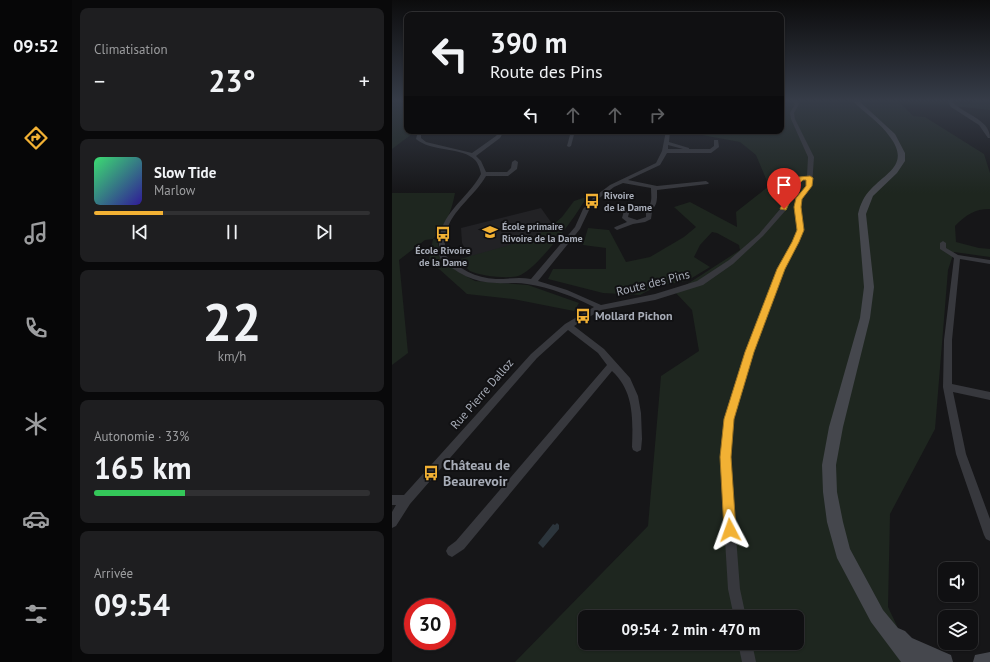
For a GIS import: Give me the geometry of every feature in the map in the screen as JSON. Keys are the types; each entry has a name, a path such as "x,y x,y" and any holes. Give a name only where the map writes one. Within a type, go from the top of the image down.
{"main road":[{"path":"889,131 899,143 902,150 901,162 897,169 869,196 865,202 862,214 869,287 865,318 836,427 830,465 830,492 835,522 843,552 877,616 913,662"},
{"path":"877,616 906,644 944,662"}],"street":[{"path":"738,610 734,589 725,457 729,419 749,352 778,276 796,242 800,230 798,207 799,198 809,186 811,156 799,131"},
{"path":"419,134 418,139 425,144 477,158 484,174 480,183 444,226 442,256 456,268 473,278 495,281 518,280 533,282 596,305 599,308"},
{"path":"472,156 500,134"},
{"path":"569,146 572,134"},
{"path":"533,282 578,228 586,209 592,201 605,191 624,180 658,164 665,151 668,134"},
{"path":"665,151 711,151 717,147 716,141"},
{"path":"667,143 700,152"},
{"path":"484,174 508,174 514,169 515,162"},
{"name":"Route des Pins","path":"599,308 655,297 700,283 731,262 761,235 784,209 794,185 801,178 810,178"},
{"path":"624,180 654,187 706,183"},
{"path":"632,222 625,218 626,212 634,208 647,210 652,208 654,205 654,187"},
{"path":"617,228 632,222 646,220 650,215 647,210"},
{"path":"943,243 943,249 956,257 990,262"},
{"path":"956,257 948,340 947,387 961,454 990,536"},
{"name":"Rue Pierre Dalloz","path":"392,522 406,500 534,356 568,326 599,308"},
{"path":"568,326 601,351 627,380 632,391 637,413 637,447"},
{"path":"452,551 460,545 612,365"},
{"path":"947,387 990,396"},
{"path":"392,500 406,500"},
{"path":"746,650 749,662"}],"shaded area":[{"path":"392,131 404,131 404,134 412,134 392,149"},
{"path":"784,131 947,131 984,154 990,173 990,209 975,211 955,226 956,242 979,248 990,249 990,257 954,252 948,270 935,429 890,514 888,607 914,662 515,662 648,526 661,376 699,351 692,310 675,292 740,250 739,245 717,233 712,232 700,245 694,257 710,267 687,281 657,286 640,295 603,293 548,279 553,269 606,269 606,248 583,245 588,228 609,230 626,262 650,257 684,237 696,227 674,207 690,202 737,227 736,212 769,186 756,155 740,142 696,134 784,134"},
{"path":"392,193 455,193 448,218 438,234 433,239 425,240 399,260 408,353 392,365"},
{"path":"586,198 574,217 545,254 526,272 518,276 501,277 475,273 470,271 460,259 531,239 553,225 562,217 574,201"},
{"path":"541,208 553,225 540,239 472,262 462,243 461,228"},
{"path":"433,239 438,239 439,257 462,274 475,281 528,285 579,303 574,311 513,299 467,294 429,260"},
{"path":"557,523 559,525 559,529 543,548 538,543 553,524 555,525"}],"place":[{"name":"Rivoire de la Dame","path":"592,201"},
{"name":"École primaire Rivoire de la Dame","path":"490,232"},
{"name":"École Rivoire de la Dame","path":"443,234"},
{"name":"Mollard Pichon","path":"583,316"},
{"name":"Château de Beaurevoir","path":"431,473"}],"route":[{"path":"730,530 725,457 729,419 749,352 781,269 796,242 800,230 798,207 799,198 809,186 810,178 801,178 794,185 784,209"}]}
